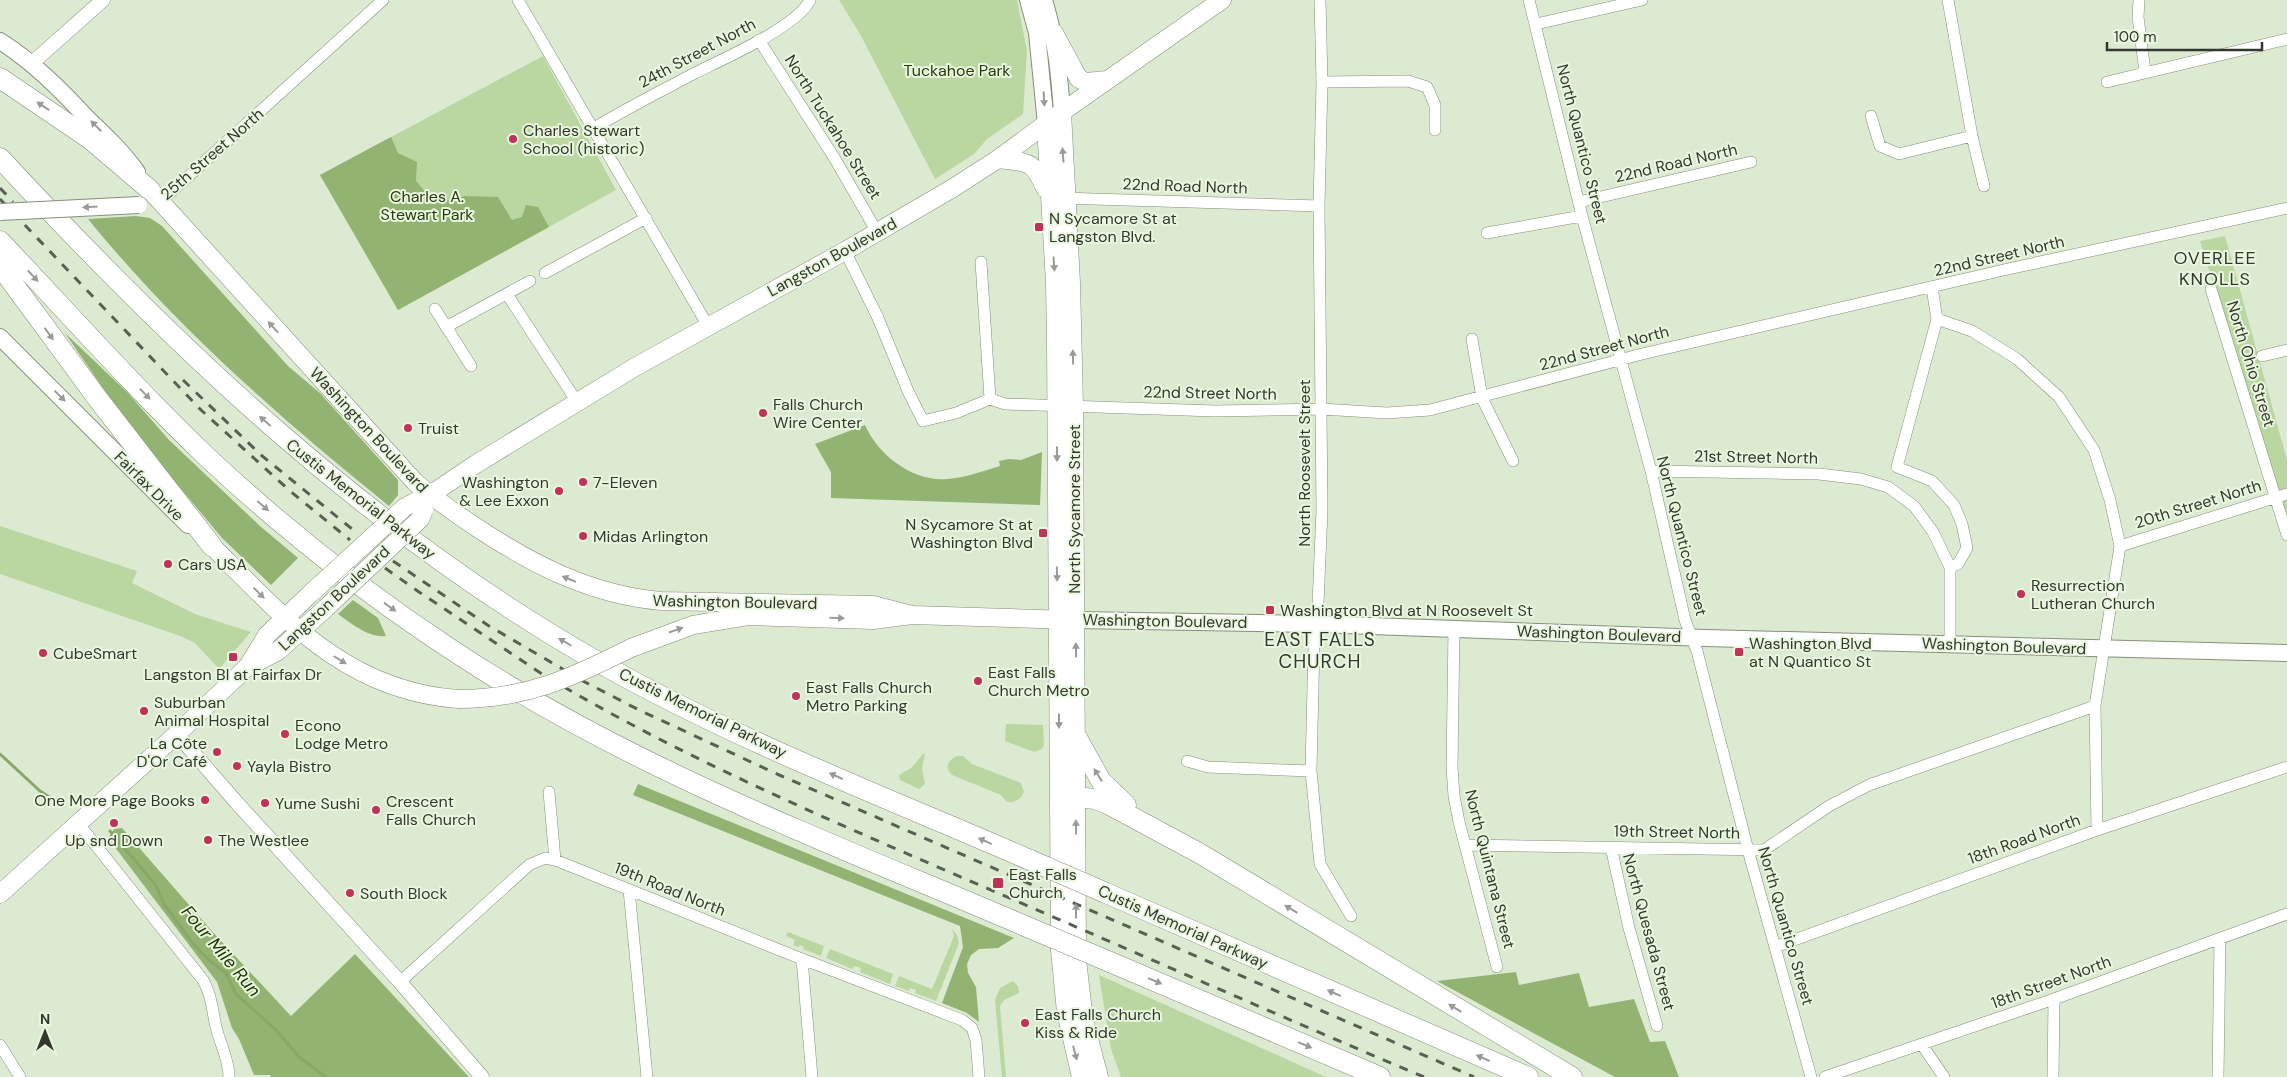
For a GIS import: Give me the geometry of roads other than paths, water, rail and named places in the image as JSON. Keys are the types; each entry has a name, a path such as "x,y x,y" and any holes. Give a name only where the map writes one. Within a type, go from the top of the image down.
{"highway":[{"path":"0,78 90,139 149,199"},
{"name":"Custis Memorial Parkway","path":"0,158 132,298 221,382 330,476 446,565 546,631 597,661 678,704 745,736 1528,1077"},
{"path":"0,240 147,397 230,477 318,552 452,650 566,719 666,771 1380,1077"},
{"path":"0,266 52,338 212,546"},
{"path":"1076,736 1096,772 1112,793 1174,840"},
{"path":"1067,796 1095,799 1106,803 1174,840 1572,1077"}],"main road":[{"name":"North Sycamore Street","path":"1028,0 1037,33 1046,124 1058,198"},
{"name":"North Sycamore Street","path":"1044,0 1054,32 1059,60 1062,112 1055,284 1065,406 1067,796 1060,964 1069,1029 1081,1077"},
{"name":"Langston Boulevard","path":"0,894 177,734 246,668 262,641 284,618 405,507 423,503 577,402 708,326 878,232 998,159 1222,0"},
{"path":"1054,32 1079,79 1086,82 1107,80"},
{"name":"Washington Boulevard","path":"0,40 32,63 126,157 149,199 415,482 423,503 492,538 538,565 577,582 615,594 662,601 872,606 912,615"},
{"path":"998,159 1028,163 1033,166 1058,198"},
{"name":"25th Street North","path":"0,212 149,199"},
{"name":"Fairfax Drive","path":"0,338 176,514 212,546 300,632"},
{"name":"Langston Boulevard","path":"246,668 278,651 326,608 420,518 423,503"},
{"name":"Washington Boulevard","path":"300,632 347,664 377,679 423,694 458,699 498,697 536,690 575,675 631,648 693,625 734,618 769,616 873,620 912,615 1066,620 1316,624 1690,637 2287,653"},
{"name":"North Sycamore Street","path":"1066,620 1076,736 1067,796 1078,973 1084,1020 1099,1077"}],"street":[{"path":"32,63 102,0"},
{"name":"25th Street North","path":"149,199 383,0"},
{"path":"518,0 708,326"},
{"name":"24th Street North","path":"594,128 760,40 794,18 805,9 810,0"},
{"name":"North Roosevelt Street","path":"1320,0 1322,82 1319,206 1322,510 1311,771 1320,864 1351,916"},
{"name":"North Quantico Street","path":"1529,0 1582,216 1651,471 1690,637 1697,651 1748,850 1811,1077"},
{"path":"1536,24 1597,5 1642,0"},
{"path":"1948,0 1972,136 1984,186"},
{"path":"2139,0 2138,17 2145,72"},
{"path":"2107,82 2287,39"},
{"name":"North Tuckahoe Street","path":"760,40 836,160 878,232"},
{"path":"1322,82 1408,81 1427,87 1435,105 1435,130"},
{"path":"1871,116 1880,146 1899,154 1972,136"},
{"name":"22nd Road North","path":"1579,202 1751,162"},
{"name":"22nd Road North","path":"1058,198 1319,206"},
{"name":"22nd Street North","path":"990,399 1005,404 1215,411 1321,410 1387,413 1430,410 1482,398 1620,360 2008,269 2287,208"},
{"path":"1487,233 1582,216"},
{"path":"546,273 646,218"},
{"path":"845,251 878,318 908,391 923,421 956,413 990,399 981,262"},
{"path":"446,327 530,282"},
{"path":"1932,288 1937,319 1897,467 1932,481 1954,505 1962,524 1967,548 1958,564 1950,567 1950,644"},
{"name":"North Ohio Street","path":"2211,288 2287,535"},
{"path":"508,294 577,402"},
{"path":"435,309 471,366"},
{"path":"1937,319 1972,331 2017,359 2059,397 2094,450 2110,500 2120,546 2095,706 2097,830"},
{"path":"1472,338 1482,398 1513,461"},
{"path":"2262,356 2287,350"},
{"name":"21st Street North","path":"1651,471 1819,474 1861,478 1888,487 1914,506 1933,532 1950,567"},
{"name":"20th Street North","path":"2120,546 2287,494"},
{"name":"North Quintana Street","path":"1454,629 1453,782 1458,816 1497,966"},
{"name":"19th Street North","path":"1466,845 1764,850 1829,806 1869,785 2095,706"},
{"path":"177,734 236,803 400,982 482,1077"},
{"path":"1187,762 1208,767 1311,771"},
{"name":"18th Road North","path":"1775,947 2097,830 2287,767"},
{"path":"400,982 529,865 545,858 555,860 549,792"},
{"path":"78,824 203,980 211,996 216,1027 228,1064 230,1077"},
{"name":"North Quesada Street","path":"1610,847 1629,928 1657,1026"},
{"name":"19th Road North","path":"555,860 802,959 962,1020 972,1028 976,1040 979,1077"},
{"path":"629,890 647,1077"},
{"name":"18th Street North","path":"1824,1077 2054,999 2287,914"},
{"path":"2218,1077 2220,939"},
{"path":"802,959 812,1077"},
{"path":"2053,1077 2054,999"},
{"path":"0,1045 20,1077"},
{"path":"1922,1045 1944,1077"}],"waterway":[{"name":"Four Mile Run","path":"0,754 40,791 63,806"},
{"name":"Four Mile Run","path":"110,831 155,884 164,904 194,945 211,962 226,973 236,994 277,1031 299,1057 326,1077"}],"railway":[{"path":"0,188 13,202"},
{"path":"0,199 201,410 290,491 350,540"},
{"path":"183,380 261,455 357,533"},
{"path":"393,561 489,626 566,671"},
{"path":"385,568 548,678"},
{"path":"581,680 639,710 777,774 1474,1077"},
{"path":"564,687 666,742 771,793 1424,1077"}],"place":[{"name":"Charles Stewart School (historic)","path":"513,139"},
{"name":"N Sycamore St at Langston Blvd.","path":"1039,227"},
{"name":"Falls Church Wire Center","path":"763,413"},
{"name":"Truist","path":"408,428"},
{"name":"7-Eleven","path":"583,482"},
{"name":"Washington & Lee Exxon","path":"559,491"},
{"name":"N Sycamore St at Washington Blvd","path":"1043,533"},
{"name":"Midas Arlington","path":"583,536"},
{"name":"Cars USA","path":"168,564"},
{"name":"Resurrection Lutheran Church","path":"2021,594"},
{"name":"Washington Blvd at N Roosevelt St","path":"1270,610"},
{"name":"Washington Blvd at N Quantico St","path":"1739,652"},
{"name":"CubeSmart","path":"43,653"},
{"name":"Langston Bl at Fairfax Dr","path":"233,657"},
{"name":"East Falls Church Metro","path":"978,681"},
{"name":"East Falls Church Metro Parking","path":"796,696"},
{"name":"Suburban Animal Hospital","path":"144,711"},
{"name":"Econo Lodge Metro","path":"285,734"},
{"name":"La Côte D'Or Café","path":"217,752"},
{"name":"Yayla Bistro","path":"237,766"},
{"name":"One More Page Books","path":"205,800"},
{"name":"Yume Sushi","path":"265,803"},
{"name":"Crescent Falls Church","path":"376,810"},
{"name":"Up snd Down","path":"114,823"},
{"name":"The Westlee","path":"208,840"},
{"name":"East Falls Church","path":"998,883"},
{"name":"South Block","path":"350,893"},
{"name":"East Falls Church Kiss & Ride","path":"1025,1023"}],"district":[{"name":"OVERLEE KNOLLS","path":"2215,268"},
{"name":"EAST FALLS CHURCH","path":"1320,650"}],"park label":[{"name":"Tuckahoe Park","path":"957,70"},
{"name":"Charles A. Stewart Park","path":"427,205"}]}
